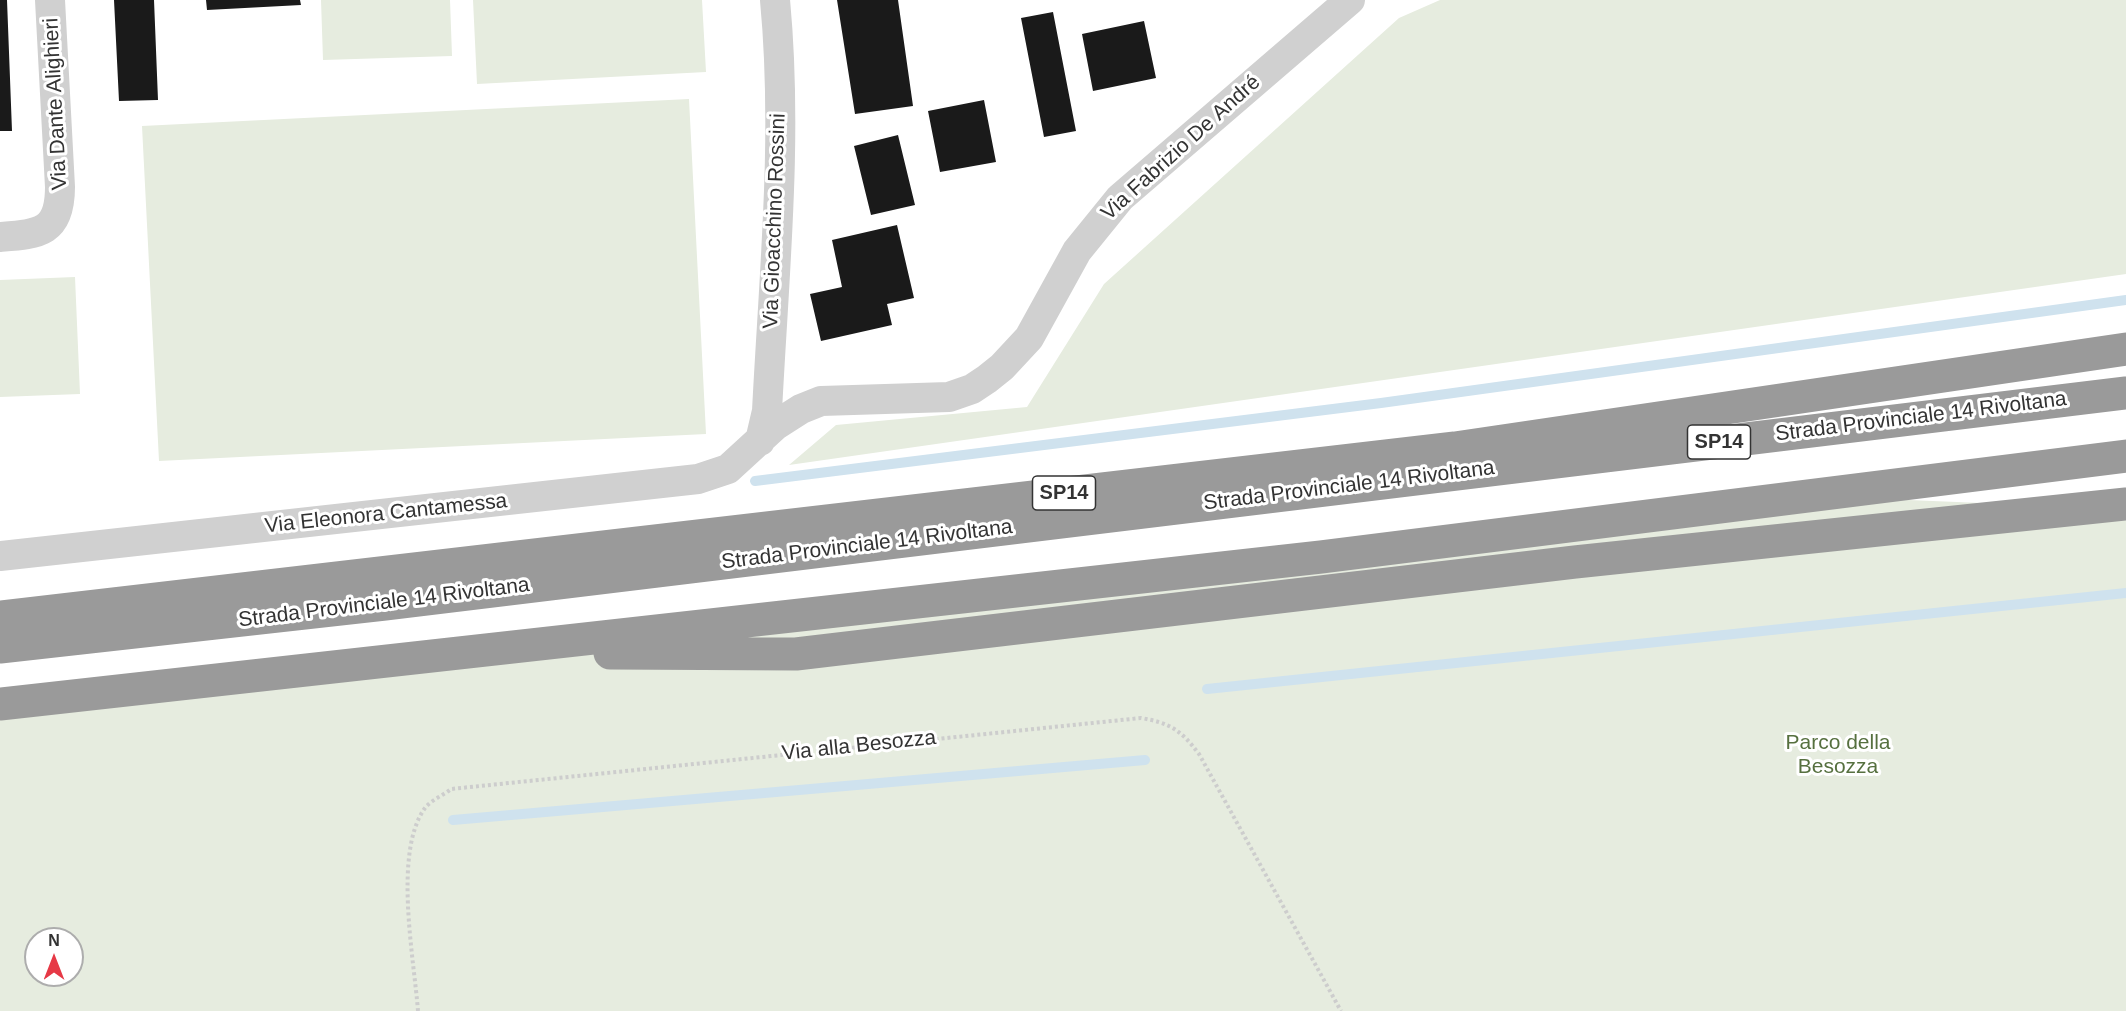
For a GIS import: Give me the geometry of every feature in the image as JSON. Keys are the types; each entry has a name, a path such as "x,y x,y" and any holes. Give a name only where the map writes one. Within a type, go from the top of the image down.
{"highway":[{"name":"SP14","path":"0,617 1455,448 2126,349"},
{"name":"Strada Provinciale 14 Rivoltana","path":"0,647 385,604 2126,393"},
{"path":"0,704 1321,557 2126,456"},
{"path":"458,652 796,654 1575,562 2126,504"}],"street":[{"name":"Via Dante Alighieri","path":"0,237 46,229 58,214 60,187 50,0"},
{"name":"Via Gioacchino Rossini","path":"760,441 767,411 780,138 780,73 775,0"},
{"name":"Via Fabrizio De André","path":"760,441 789,416 820,401 949,397 972,389 987,379 1002,367 1029,338 1077,251 1120,198 1350,0"},
{"name":"Via Eleonora Cantamessa","path":"0,556 698,479 728,469 760,441"}],"path":[{"name":"Via alla Besozza","path":"418,1011 406,867 413,833 426,807 451,789 1141,718 1160,721 1184,733 1199,754 1341,1011"}],"green space":[{"path":"321,0 450,0 452,56 323,60"},
{"path":"473,0 702,0 706,72 477,84"},
{"path":"1440,0 2126,0 2126,274 789,465 836,425 1027,407 1104,284 1399,18"},
{"path":"689,99 706,434 159,461 142,126"},
{"path":"75,277 80,394 0,397 0,280"},
{"name":"Parco della Besozza","path":"1836,497 2126,509 2126,1011 0,1011 0,709"}],"building":[{"path":"0,0 7,0 12,131 0,131"},
{"path":"114,0 154,0 158,100 119,101"},
{"path":"206,0 300,0 301,5 207,10"},
{"path":"837,0 898,0 913,106 855,114"},
{"path":"1053,12 1076,131 1044,137 1021,18"},
{"path":"1144,21 1156,78 1093,91 1082,34"},
{"path":"984,100 996,162 940,172 928,111"},
{"path":"898,135 915,205 871,215 854,146"},
{"path":"897,225 914,298 887,304 892,325 821,341 810,294 842,287 832,240"}],"waterway":[{"path":"755,481 1381,403 2126,300"},
{"path":"1207,689 2126,593"},
{"path":"453,820 1145,760"}]}
